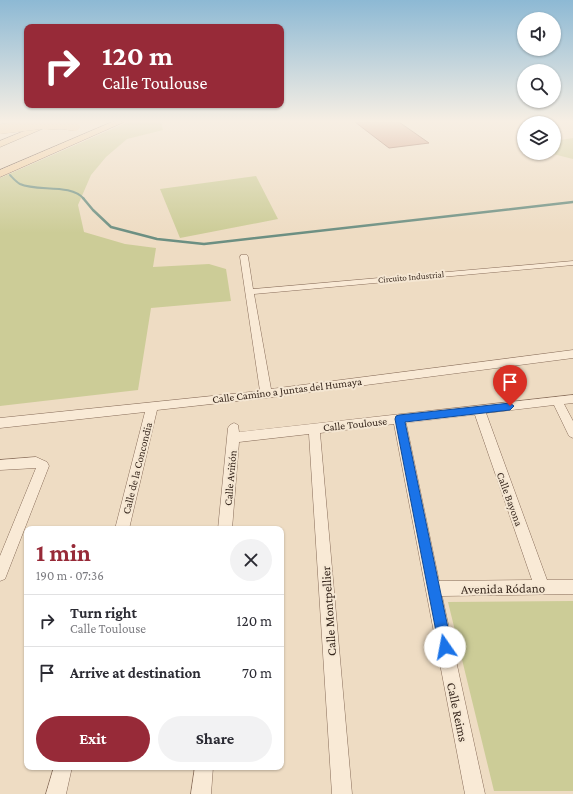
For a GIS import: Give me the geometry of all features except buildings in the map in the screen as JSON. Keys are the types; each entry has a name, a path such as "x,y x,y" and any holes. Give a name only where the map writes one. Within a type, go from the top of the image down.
{"main road":[{"path":"0,169 23,159"},
{"path":"0,174 34,159"}],"street":[{"path":"244,257 266,394"},
{"name":"Circuito Industrial","path":"249,292 573,263"},
{"name":"Calle Camino a Juntas del Humaya","path":"0,423 266,394 573,354"},
{"name":"Calle Toulouse","path":"234,433 314,429 573,399"},
{"path":"557,401 573,433"},
{"name":"Calle de la Concondia","path":"123,526 152,406"},
{"name":"Calle Bayona","path":"479,410 542,588"},
{"name":"Calle Reims","path":"399,419 475,794"},
{"name":"Calle Montpellier","path":"314,429 342,794"},
{"name":"Calle Aviñón","path":"225,526 234,433"},
{"path":"0,466 36,462 43,466 0,574"},
{"name":"Avenida Ródano","path":"433,589 573,588"},
{"path":"56,794 62,770"},
{"path":"201,794 204,770"}],"green space":[{"path":"43,159 104,159 91,175 78,205 84,232 125,244 156,248 153,267 209,264 226,269 231,301 151,308 138,390 0,406 0,178"},
{"path":"256,176 278,219 180,238 160,189"},
{"path":"573,601 573,791 494,791 448,602"}],"waterway":[{"path":"10,175 20,184 35,187 63,189 78,194 83,199"},
{"path":"83,199 111,227 157,239 204,244 573,202"}],"route":[{"path":"445,647 399,419 510,406"}]}
